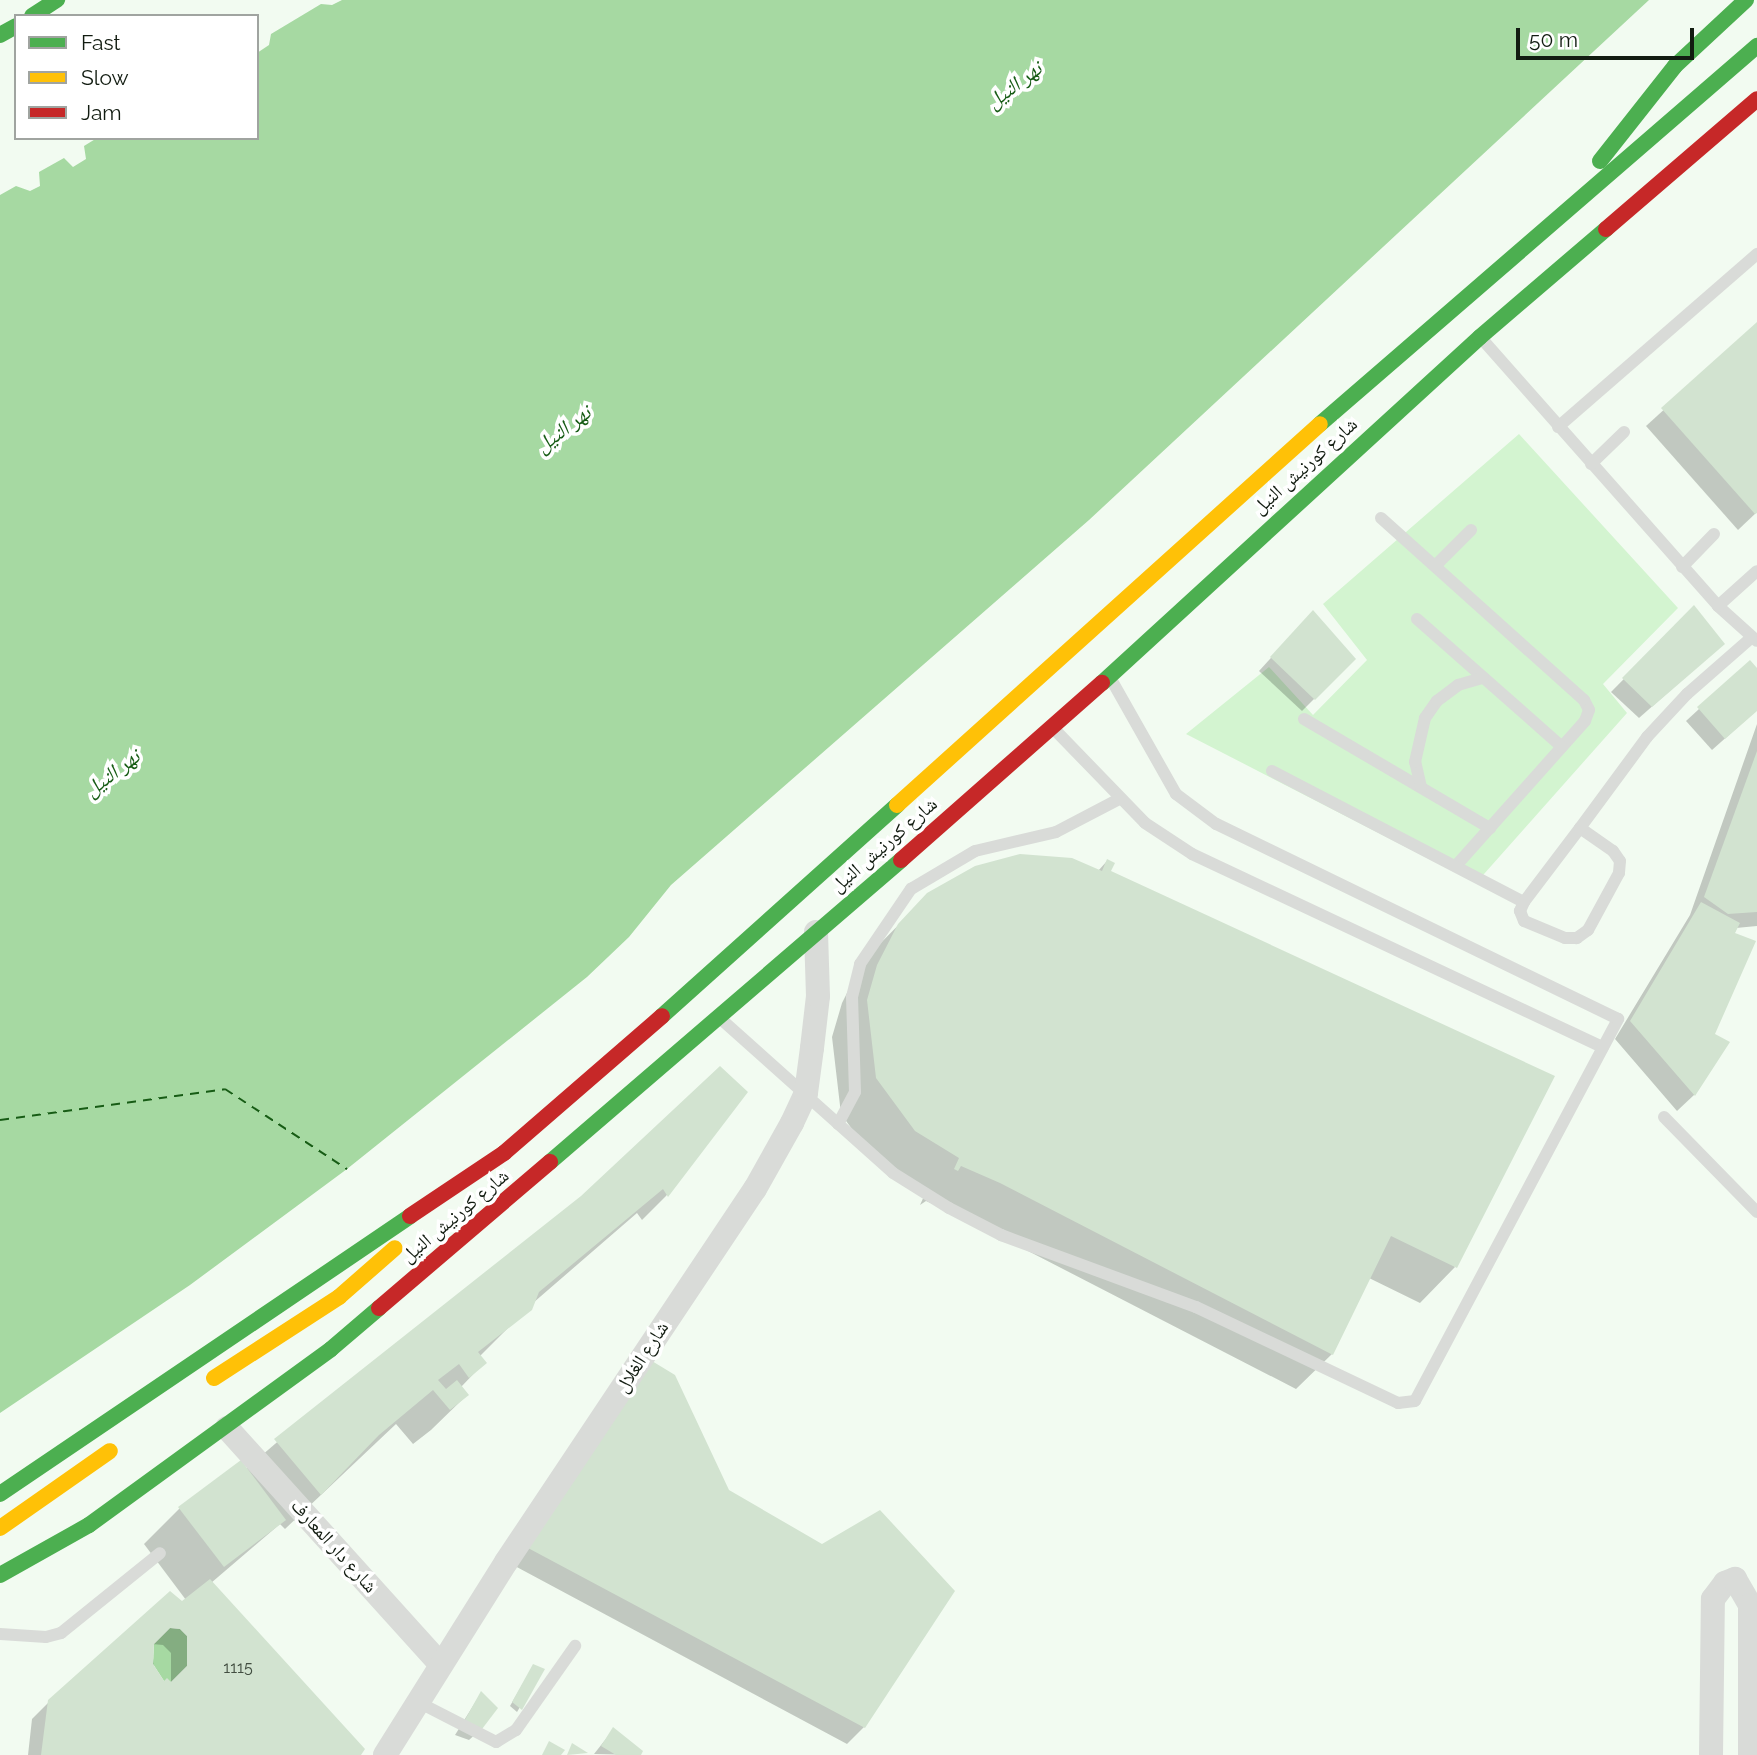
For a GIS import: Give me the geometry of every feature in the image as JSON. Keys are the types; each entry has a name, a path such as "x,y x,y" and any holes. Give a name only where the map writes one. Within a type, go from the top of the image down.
{"main road":[{"path":"35,14 57,0"},
{"path":"1571,203 1632,116 1675,66 1746,0"},
{"name":"شارع كورنيش النيل","path":"0,1494 332,1266 431,1205 504,1153 772,921 1082,634 1571,203 1757,47"},
{"name":"شارع كورنيش النيل","path":"0,1575 89,1525 227,1428 331,1349 720,1018 1052,728 1480,337 1753,109"},
{"path":"206,1383 339,1297 394,1249 431,1205"},
{"path":"0,1528 122,1442"}],"street":[{"name":"شارع الغلال","path":"385,1755 441,1665 755,1189 806,1093 818,996 816,932"},
{"name":"شارع دار المعارف","path":"227,1428 441,1665"},
{"path":"1711,1755 1713,1599 1725,1583 1735,1579 1750,1605 1749,1755"}],"lane":[{"path":"1558,427 1757,254"},
{"path":"1480,337 1682,567 1718,606 1754,639 1666,715 1580,828 1524,902 1521,911 1524,921 1565,938 1577,938 1588,930 1619,873 1620,861 1580,828"},
{"path":"1591,464 1624,432"},
{"path":"1381,518 1587,704 1585,721 1456,866"},
{"path":"1435,566 1471,530"},
{"path":"1682,567 1714,534"},
{"path":"1718,606 1757,571"},
{"path":"1417,620 1562,747"},
{"path":"720,1018 892,1172 1001,1235 1196,1307 1407,1405 1420,1394 1618,1019 1216,824 1176,794 1109,676"},
{"path":"1422,787 1415,762 1425,718 1437,701 1458,685 1483,678"},
{"path":"1304,719 1490,828"},
{"path":"1052,728 1145,823 1192,853 1602,1047"},
{"path":"1272,771 1524,902"},
{"path":"838,1124 855,1092 852,997 860,964 911,889 975,851 1056,832 1098,814 1119,799"},
{"path":"1664,1117 1757,1212"},
{"path":"0,1634 46,1637 61,1633 160,1553"},
{"path":"418,1702 496,1742 516,1730 575,1646"}],"shaded area":[{"path":"1519,434 1678,608 1603,684 1627,713 1476,883 1186,734 1269,667 1313,715 1367,660 1323,604"}],"water":[{"name":"نهر النيل","path":"342,0 1649,0 1089,520 671,885 629,937 587,977 347,1169 190,1285 0,1413 0,195 16,186 30,191 40,186 39,172 64,158 73,167 86,159 84,146 94,140 259,140 259,52 269,45 271,34 321,4 332,5"},
{"path":"170,1628 180,1629 187,1636 187,1666 171,1682 164,1681 153,1664 154,1644"}],"building":[{"path":"1757,322 1757,513 1755,514 1661,408"},
{"path":"1694,605 1725,644 1652,707 1622,678"},
{"path":"1313,610 1356,659 1315,700 1270,657"},
{"path":"1750,660 1757,668 1757,711 1725,739 1697,707"},
{"path":"1757,751 1757,912 1728,914 1704,897"},
{"path":"1020,854 1072,858 1102,871 1107,859 1115,863 1111,871 1555,1076 1457,1268 1391,1236 1333,1355 1000,1183 961,1166 958,1171 954,1169 959,1158 915,1131 876,1078 867,1000 877,965 898,924 927,893 975,866"},
{"path":"1701,902 1740,923 1735,933 1756,941 1715,1034 1730,1042 1695,1096 1630,1021"},
{"path":"720,1066 748,1092 668,1197 663,1189 539,1292 532,1310 478,1352 487,1363 469,1378 459,1364 438,1380 446,1389 457,1380 469,1395 450,1410 433,1390 379,1435 321,1495 274,1439 581,1196"},
{"path":"647,1358 675,1375 729,1490 822,1544 880,1510 955,1591 865,1728 528,1548"},
{"path":"241,1460 286,1520 224,1567 178,1507"},
{"path":"210,1579 365,1749 361,1755 41,1755 48,1700 170,1591 182,1601","holes":["170,1628 180,1629 187,1636 187,1666 171,1682 167,1678 164,1681 153,1664 154,1644"]},
{"path":"533,1664 545,1669 522,1710 512,1702"},
{"path":"481,1691 498,1708 479,1733 461,1727"},
{"path":"613,1727 643,1751 641,1755 616,1755 601,1746"},
{"path":"549,1741 565,1750 561,1755 542,1755"},
{"path":"572,1743 588,1753 567,1755"}],"ferry route":[{"path":"0,1120 225,1089 347,1169"}],"traffic: fast":[{"path":"35,14 57,0"},
{"path":"1600,161 1675,66 1746,0"},
{"path":"0,35 14,27"},
{"path":"1320,424 1757,46"},
{"path":"1102,683 1480,337 1606,229"},
{"path":"662,1016 897,805"},
{"path":"550,1162 901,860"},
{"path":"0,1494 410,1216"},
{"path":"0,1575 89,1525 331,1349 379,1308"}],"traffic: slow":[{"path":"897,805 1320,424"},
{"path":"214,1378 339,1297 395,1248"},
{"path":"0,1528 110,1451"}],"traffic: jam":[{"path":"1606,229 1757,99"},
{"path":"901,860 1102,683"},
{"path":"410,1216 504,1153 662,1016"},
{"path":"379,1308 550,1162"}]}
